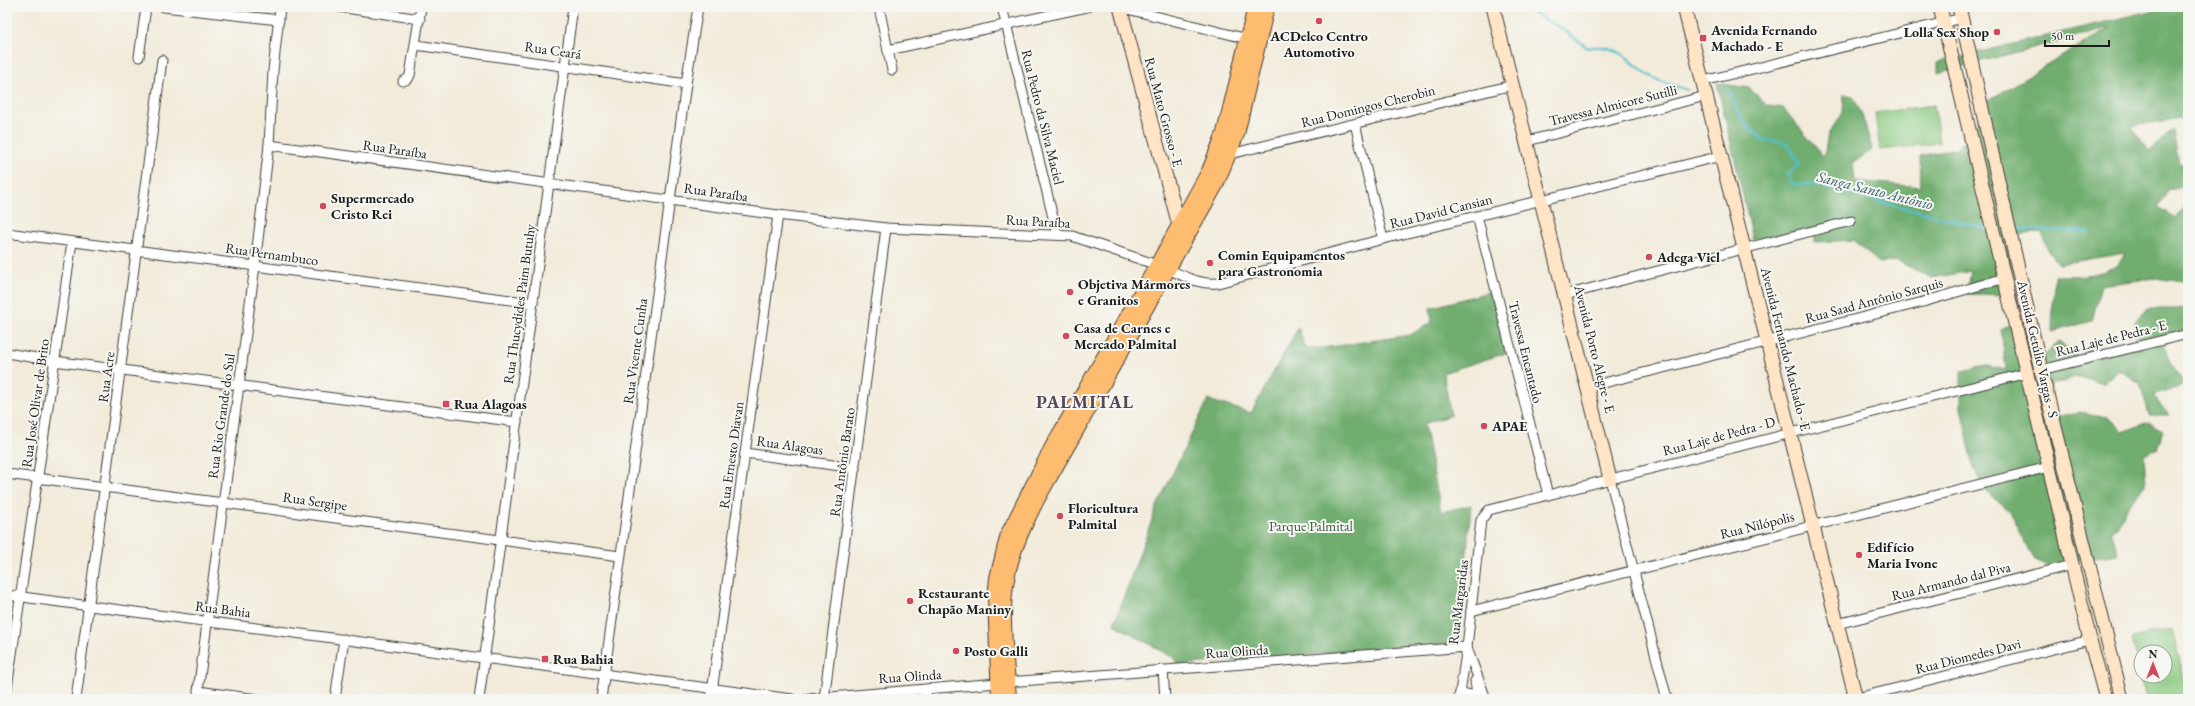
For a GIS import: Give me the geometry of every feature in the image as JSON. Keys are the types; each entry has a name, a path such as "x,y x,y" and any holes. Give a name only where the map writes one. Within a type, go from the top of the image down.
{"main road":[{"path":"1184,229 1216,185 1230,154 1254,40 1255,7"},
{"path":"999,699 1003,683 1005,597 1007,579 1019,537 1038,498 1184,229 1219,148 1254,40 1267,7"},
{"path":"1003,683 1009,699"}],"street":[{"path":"139,58 146,7"},
{"path":"164,7 279,20"},
{"name":"Rua Rio Grande do Sul","path":"257,699 198,691 255,266 269,145 280,7"},
{"path":"339,7 420,19"},
{"path":"404,81 410,75 421,7"},
{"name":"Rua Thucydides Paim Butuhy","path":"479,699 573,7"},
{"name":"Rua Vicente Cunha","path":"601,699 698,7"},
{"path":"879,7 892,70"},
{"name":"Rua Pedro da Silva Maciel","path":"1002,7 1057,234"},
{"path":"888,50 1087,7"},
{"path":"1120,7 1254,40"},
{"name":"Rua Mato Grosso - E","path":"1120,7 1184,229"},
{"name":"Avenida Porto Alegre - E","path":"1494,7 1610,478 1667,699"},
{"name":"Avenida Fernando Machado - E","path":"1684,7 1855,699"},
{"name":"Avenida Getúlio Vargas - S","path":"1940,7 2072,565 2106,699"},
{"path":"1703,81 1944,22 1961,13"},
{"name":"Avenida Getúlio Vargas - S","path":"1961,13 1968,50 2041,370 2122,699"},
{"name":"Rua Ceará","path":"416,45 686,84"},
{"name":"Rua Acre","path":"76,699 87,606 121,370 162,60"},
{"name":"Rua Domingos Cherobin","path":"1230,154 1513,85"},
{"name":"Travessa Almicore Sutilli","path":"1527,141 1706,96"},
{"path":"1355,124 1383,239"},
{"name":"Rua Paraíba","path":"269,145 778,215 886,228 923,231 1057,234 1072,236 1164,267"},
{"name":"Rua David Cansian","path":"1164,267 1194,281 1207,284 1218,283 1383,239 1721,156"},
{"name":"Rua Ernesto Diavan","path":"711,699 778,215"},
{"name":"Travessa Encantado","path":"1477,216 1548,495"},
{"path":"1565,295 1851,221"},
{"name":"Rua Antônio Barato","path":"824,698 886,228"},
{"name":"Rua Pernambuco","path":"7,233 533,303"},
{"name":"Rua José Olivar de Brito","path":"7,688 72,242"},
{"name":"Rua Saad Antônio Sarquis","path":"1588,387 1923,302 2005,278"},
{"name":"Rua Laje de Pedra - E","path":"2041,370 2188,334"},
{"path":"7,353 54,361 517,422"},
{"name":"Rua Laje de Pedra - D","path":"1489,510 1790,432 2027,373"},
{"name":"Rua Alagoas","path":"745,453 855,468"},
{"name":"Rua Nilópolis","path":"1471,611 2049,467"},
{"name":"Rua Sergipe","path":"7,474 620,556"},
{"name":"Rua Margaridas","path":"1459,698 1467,647 1481,520 1489,510"},
{"name":"Rua Armando dal Piva","path":"1837,624 2072,565"},
{"name":"Rua Bahia","path":"7,595 792,699"},
{"path":"335,699 344,639"},
{"name":"Rua Diomedes Davi","path":"1855,699 2090,640"},
{"path":"1467,647 1481,698"},
{"name":"Rua Olinda","path":"824,698 1467,647"},
{"path":"1163,670 1165,699"},
{"path":"923,699 928,689"},
{"path":"1459,698 1466,694 1481,698"},
{"path":"807,699 824,698"}],"green space":[{"path":"2167,7 2188,7 2188,117 2131,126 2149,151 2173,130 2179,164 2188,164 2188,186 2168,190 2159,207 2176,218 2188,205 2188,283 2156,278 2101,285 2092,321 2052,332 2054,276 2094,274 2112,267 2125,253 2059,264 2047,248 2043,233 2018,234 2008,243 2013,295 1967,294 1971,271 1932,278 1898,261 1879,263 1854,240 1815,242 1814,230 1753,239 1717,83 1749,88 1768,106 1783,108 1824,157 1828,134 1843,113 1844,94 1853,96 1864,120 1872,150 1853,163 1855,181 1921,187 1920,156 1957,148 1974,133 1984,103 2111,27 1938,73 1938,62"},
{"path":"1934,105 1939,143 1880,150 1875,113"},
{"name":"Parque Palmital","path":"1492,291 1506,353 1443,373 1451,415 1424,424 1441,512 1471,505 1459,643 1177,665 1174,658 1114,624 1157,506 1208,400 1251,413 1298,328 1306,349 1323,348 1410,335 1432,322 1430,308"},
{"path":"2148,309 2188,309 2188,329 2161,339 2173,367 2185,385 2153,396 2169,415 2149,415 2140,383 2119,370 2103,384 2076,376 2062,383 2052,384 2041,407 2046,419 2079,412 2108,417 2123,432 2148,422 2163,430 2157,449 2144,455 2146,484 2129,504 2117,528 2110,531 2119,554 2079,560 2059,573 2034,559 2010,512 1987,492 1974,468 1961,408 1961,371 1987,366 2006,370 2001,329 2016,321 2027,359 2038,363 2059,341 2078,357 2089,349 2114,351 2136,345 2135,321"},
{"path":"2172,629 2188,694 2167,699 2146,699 2143,684 2173,684 2173,644 2133,644 2132,638"}],"waterway":[{"name":"Sanga Santo Antônio","path":"1522,7 1561,28 1588,48 1598,47 1615,50 1652,77 1687,90"},
{"name":"Sanga Santo Antônio","path":"1728,89 1743,122 1762,139 1787,143 1799,163 1788,175 1792,184 1811,184 1988,229"},
{"name":"Sanga Santo Antônio","path":"2013,229 2088,232"}],"place":[{"name":"ACDelco Centro Automotivo","path":"1319,21"},
{"name":"Lolla Sex Shop","path":"1997,32"},
{"name":"Avenida Fernando Machado - E","path":"1703,38"},
{"name":"Supermercado Cristo Rei","path":"323,206"},
{"name":"Adega Viel","path":"1649,257"},
{"name":"Comin Equipamentos para Gastronomia","path":"1210,263"},
{"name":"Objetiva Mármores e Granitos","path":"1070,292"},
{"name":"Casa de Carnes e Mercado Palmital","path":"1066,336"},
{"name":"Rua Alagoas","path":"446,404"},
{"name":"APAE","path":"1484,426"},
{"name":"Floricultura Palmital","path":"1060,516"},
{"name":"Edifício Maria Ivone","path":"1859,555"},
{"name":"Restaurante Chapão Maniny","path":"910,601"},
{"name":"Posto Galli","path":"956,651"},
{"name":"Rua Bahia","path":"545,659"}],"district":[{"name":"PALMITAL","path":"1085,401"}]}
